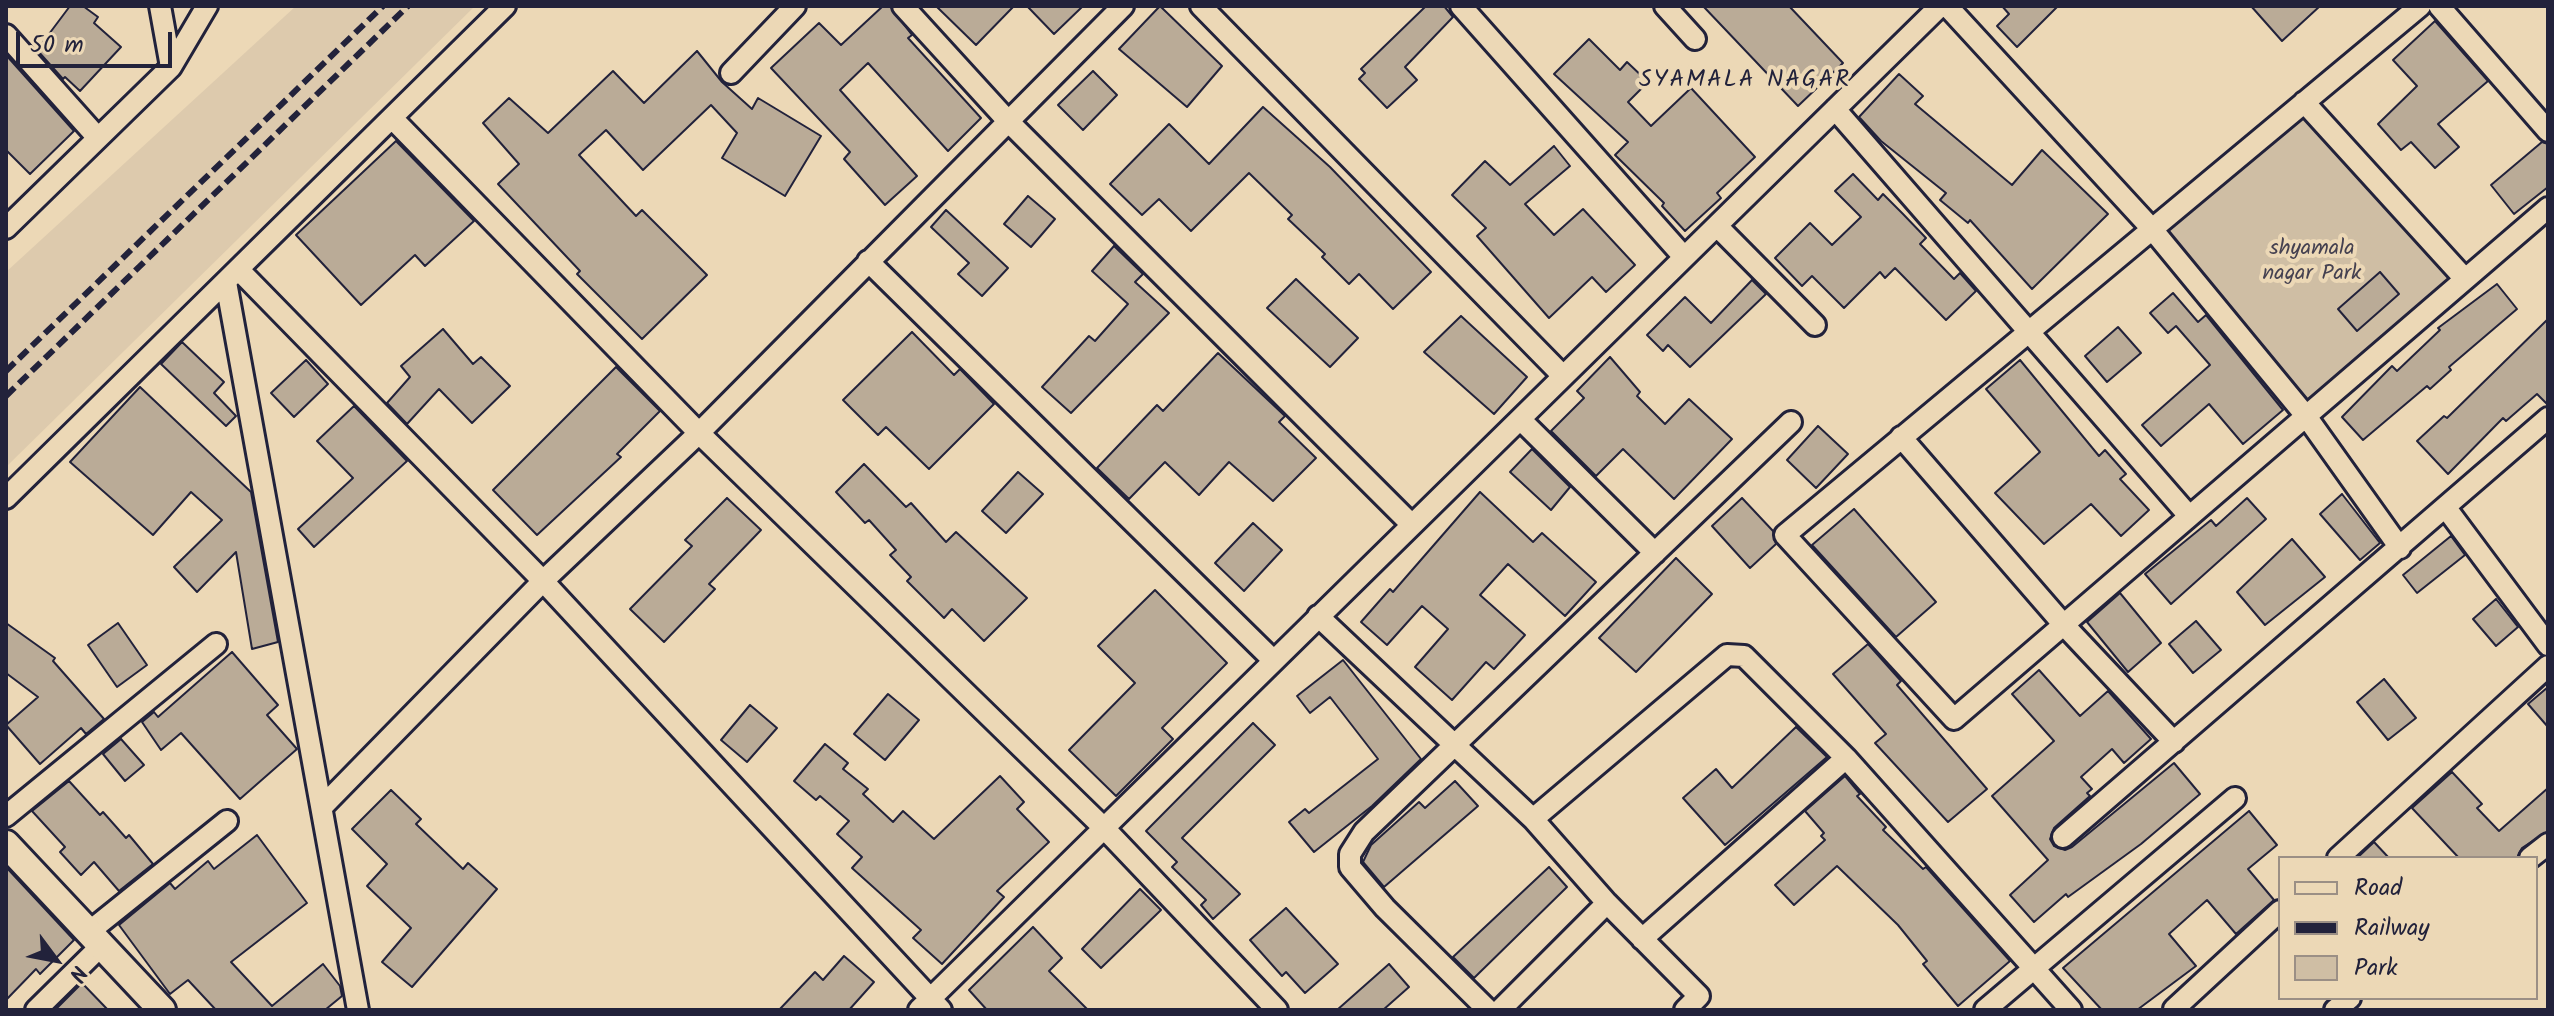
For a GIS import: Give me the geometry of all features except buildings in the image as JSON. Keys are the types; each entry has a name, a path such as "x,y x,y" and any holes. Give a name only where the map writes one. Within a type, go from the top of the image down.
{"street":[{"path":"160,6 171,67"},
{"path":"6,228 171,67 207,6"},
{"path":"6,498 505,6"},
{"path":"731,73 795,6"},
{"path":"903,6 1007,120 1412,525"},
{"path":"323,806 543,581 699,433 1123,6"},
{"path":"1201,6 1563,376"},
{"path":"1461,6 1684,257"},
{"path":"1665,6 1695,39"},
{"path":"232,276 543,581 930,1006 1273,660 1940,6"},
{"path":"1947,6 2152,229 2306,416 2400,548"},
{"path":"2420,6 1785,535 1954,719 2548,208"},
{"path":"2439,6 2548,131"},
{"path":"6,35 98,138"},
{"path":"2304,102 2465,279"},
{"path":"1835,109 2189,516"},
{"path":"392,118 699,433 1105,829 1277,1010"},
{"path":"1717,226 1815,325"},
{"path":"868,261 1273,660"},
{"path":"232,276 358,1010"},
{"path":"2063,837 2548,418"},
{"path":"1520,419 1655,553"},
{"path":"1488,1010 1385,908 1350,867 1350,854 1364,832 1791,422"},
{"path":"1901,437 2063,624 2174,742"},
{"path":"2446,508 2548,645"},
{"path":"1318,616 1533,819 1607,903 1699,996 1685,1010"},
{"path":"6,816 216,644"},
{"path":"1533,819 1727,655 1744,656 1846,758 2071,1010"},
{"path":"2340,856 2548,666"},
{"path":"1642,939 1846,758"},
{"path":"1985,1010 2235,798"},
{"path":"36,1010 96,938 227,821"},
{"path":"6,844 162,1010"},
{"path":"1500,1010 1607,903"},
{"path":"2174,1009 2278,913"}],"shaded area":[{"path":"296,6 475,6 6,467 6,272"}],"green space":[{"name":"shyamala nagar Park","path":"2304,102 2465,279 2306,416 2152,229"}],"railway":[{"path":"6,371 383,6"},
{"path":"6,396 408,6"}],"district":[{"name":"SYAMALA NAGAR","path":"1745,82"}]}
